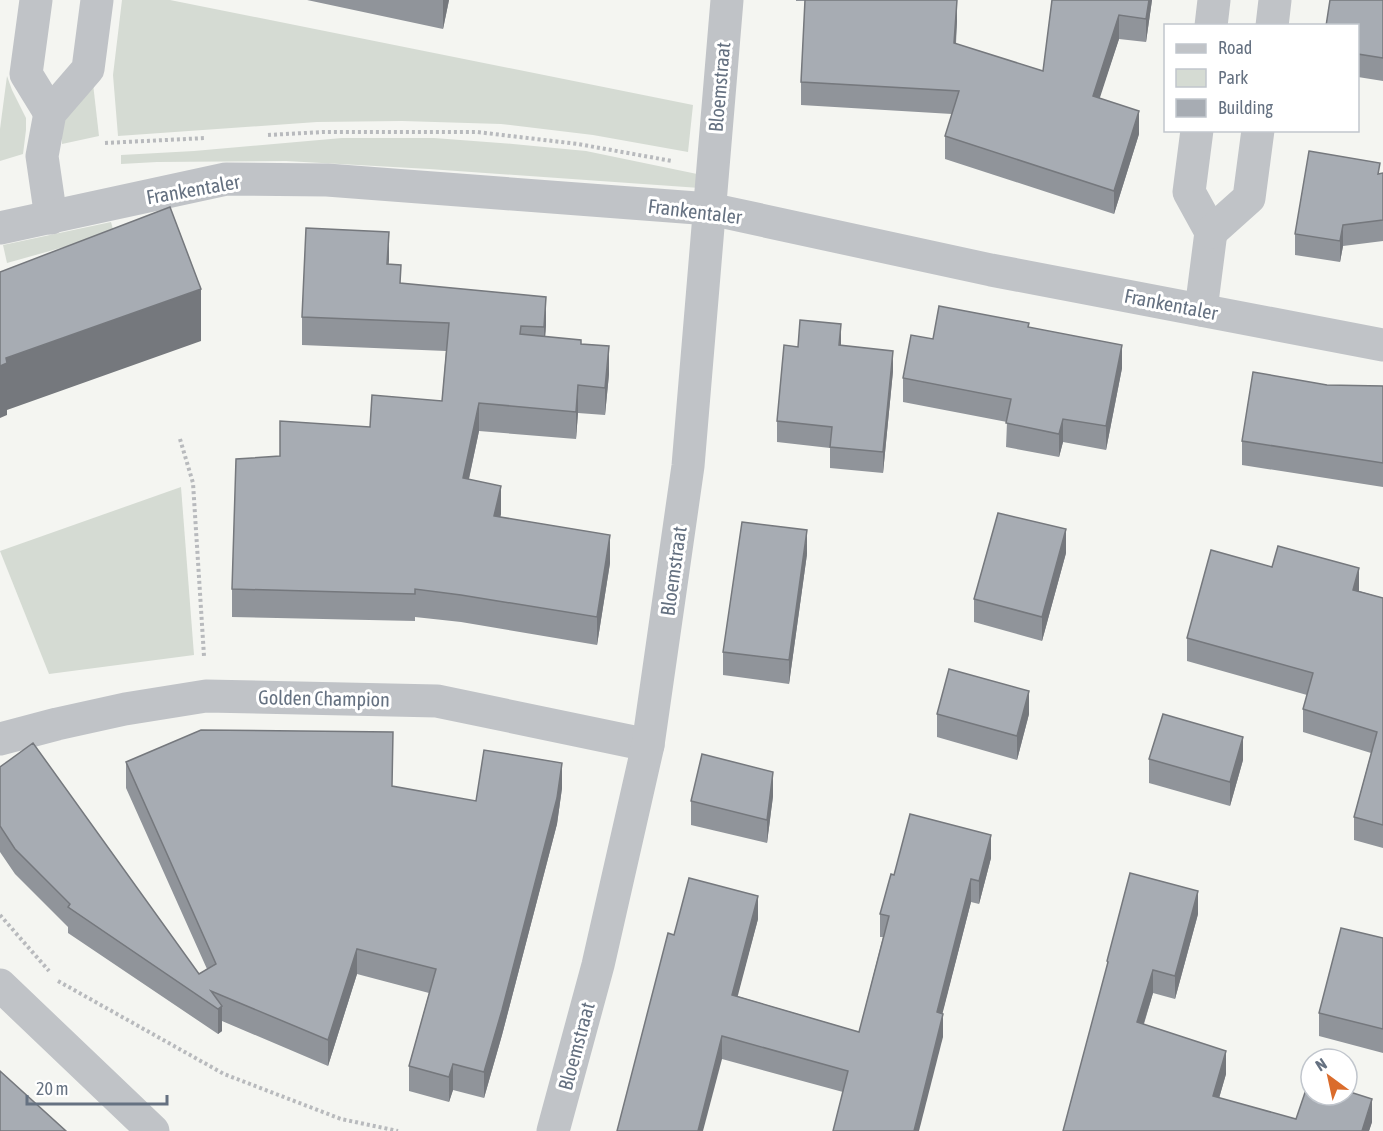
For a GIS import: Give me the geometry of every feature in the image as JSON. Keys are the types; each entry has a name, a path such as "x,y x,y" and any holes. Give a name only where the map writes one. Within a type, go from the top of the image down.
{"street":[{"path":"36,0 26,74 50,113"},
{"path":"51,218 42,156 50,113 88,69 96,0"},
{"name":"Bloemstraat","path":"553,1131 598,965 648,745 688,466 727,0"},
{"path":"1211,24 1214,0"},
{"path":"1272,24 1275,0"},
{"path":"1197,132 1189,192 1211,232 1201,310"},
{"path":"1211,232 1249,198 1258,132"},
{"name":"Frankentaler","path":"0,228 226,179 327,180 710,209 991,270 1383,345"},
{"name":"Golden Champion","path":"0,739 125,709 206,696 437,701 648,745"},
{"path":"0,985 153,1131"}],"path":[{"path":"266,135 323,132 477,132 578,144 712,169"},
{"path":"105,143 208,138"},
{"path":"180,439 193,483 206,696"},
{"path":"0,915 50,972"},
{"path":"57,980 224,1074 341,1119 398,1131"}],"green space":[{"path":"122,0 170,0 693,105 688,152 593,135 501,124 402,121 317,122 118,136 113,75"},
{"path":"92,75 99,136 62,144 62,125"},
{"path":"7,76 26,118 26,130 23,154 0,161 0,129"},
{"path":"342,138 434,138 586,151 702,175 700,188 286,161 121,164 121,155"},
{"path":"111,222 114,233 7,263 3,245"},
{"path":"181,487 194,655 49,674 0,551"}],"building":[{"path":"805,0 957,0 954,43 1043,71 1052,0 1149,0 1146,19 1119,15 1093,96 1139,111 1114,191 945,136 959,91 801,82"},
{"path":"1330,0 1383,0 1383,58 1359,54 1359,24 1326,24"},
{"path":"1309,151 1380,163 1378,174 1383,173 1383,220 1343,225 1340,241 1295,234"},
{"path":"170,207 201,289 6,358 7,363 0,366 0,272"},
{"path":"306,228 389,232 387,264 401,265 400,283 546,297 544,327 521,326 520,334 581,340 581,344 609,346 605,388 578,385 576,412 479,403 463,478 501,486 494,516 610,535 597,617 415,589 415,594 232,589 236,459 280,456 280,421 370,427 372,395 442,401 449,323 302,317"},
{"path":"939,306 1029,323 1028,327 1122,345 1106,426 1063,419 1059,434 1006,423 1011,399 903,378 911,335 933,339"},
{"path":"800,320 841,324 839,345 893,351 883,452 830,447 832,427 777,421 784,345 798,347"},
{"path":"1253,372 1327,385 1383,386 1383,463 1242,441"},
{"path":"998,513 1066,529 1042,617 974,599"},
{"path":"742,522 807,530 789,660 723,652"},
{"path":"1278,546 1359,568 1353,590 1383,598 1383,825 1354,817 1377,732 1303,709 1313,673 1187,638 1211,550 1272,567"},
{"path":"949,669 1029,691 1017,736 937,714"},
{"path":"1163,714 1243,737 1230,782 1149,759"},
{"path":"201,730 393,732 392,786 476,801 484,750 562,763 557,798 484,1072 453,1064 449,1077 409,1066 436,969 357,949 328,1040 211,991 222,1006 218,1009 68,907 70,904 15,849 0,826 0,767 33,743 199,974 216,964 126,762"},
{"path":"702,754 773,772 767,820 691,801"},
{"path":"910,814 991,835 979,881 971,879 937,1012 943,1014 914,1131 833,1131 848,1071 722,1036 698,1131 617,1131 668,933 674,935 689,878 758,896 732,995 859,1032 889,916 880,914 891,874 894,875"},
{"path":"1130,873 1198,891 1175,976 1153,970 1137,1022 1226,1051 1213,1096 1296,1119 1300,1107 1359,1107 1359,1095 1372,1099 1362,1131 1063,1131"},
{"path":"1341,928 1383,938 1383,1029 1319,1013"},
{"path":"0,1071 66,1131 0,1131"}]}
